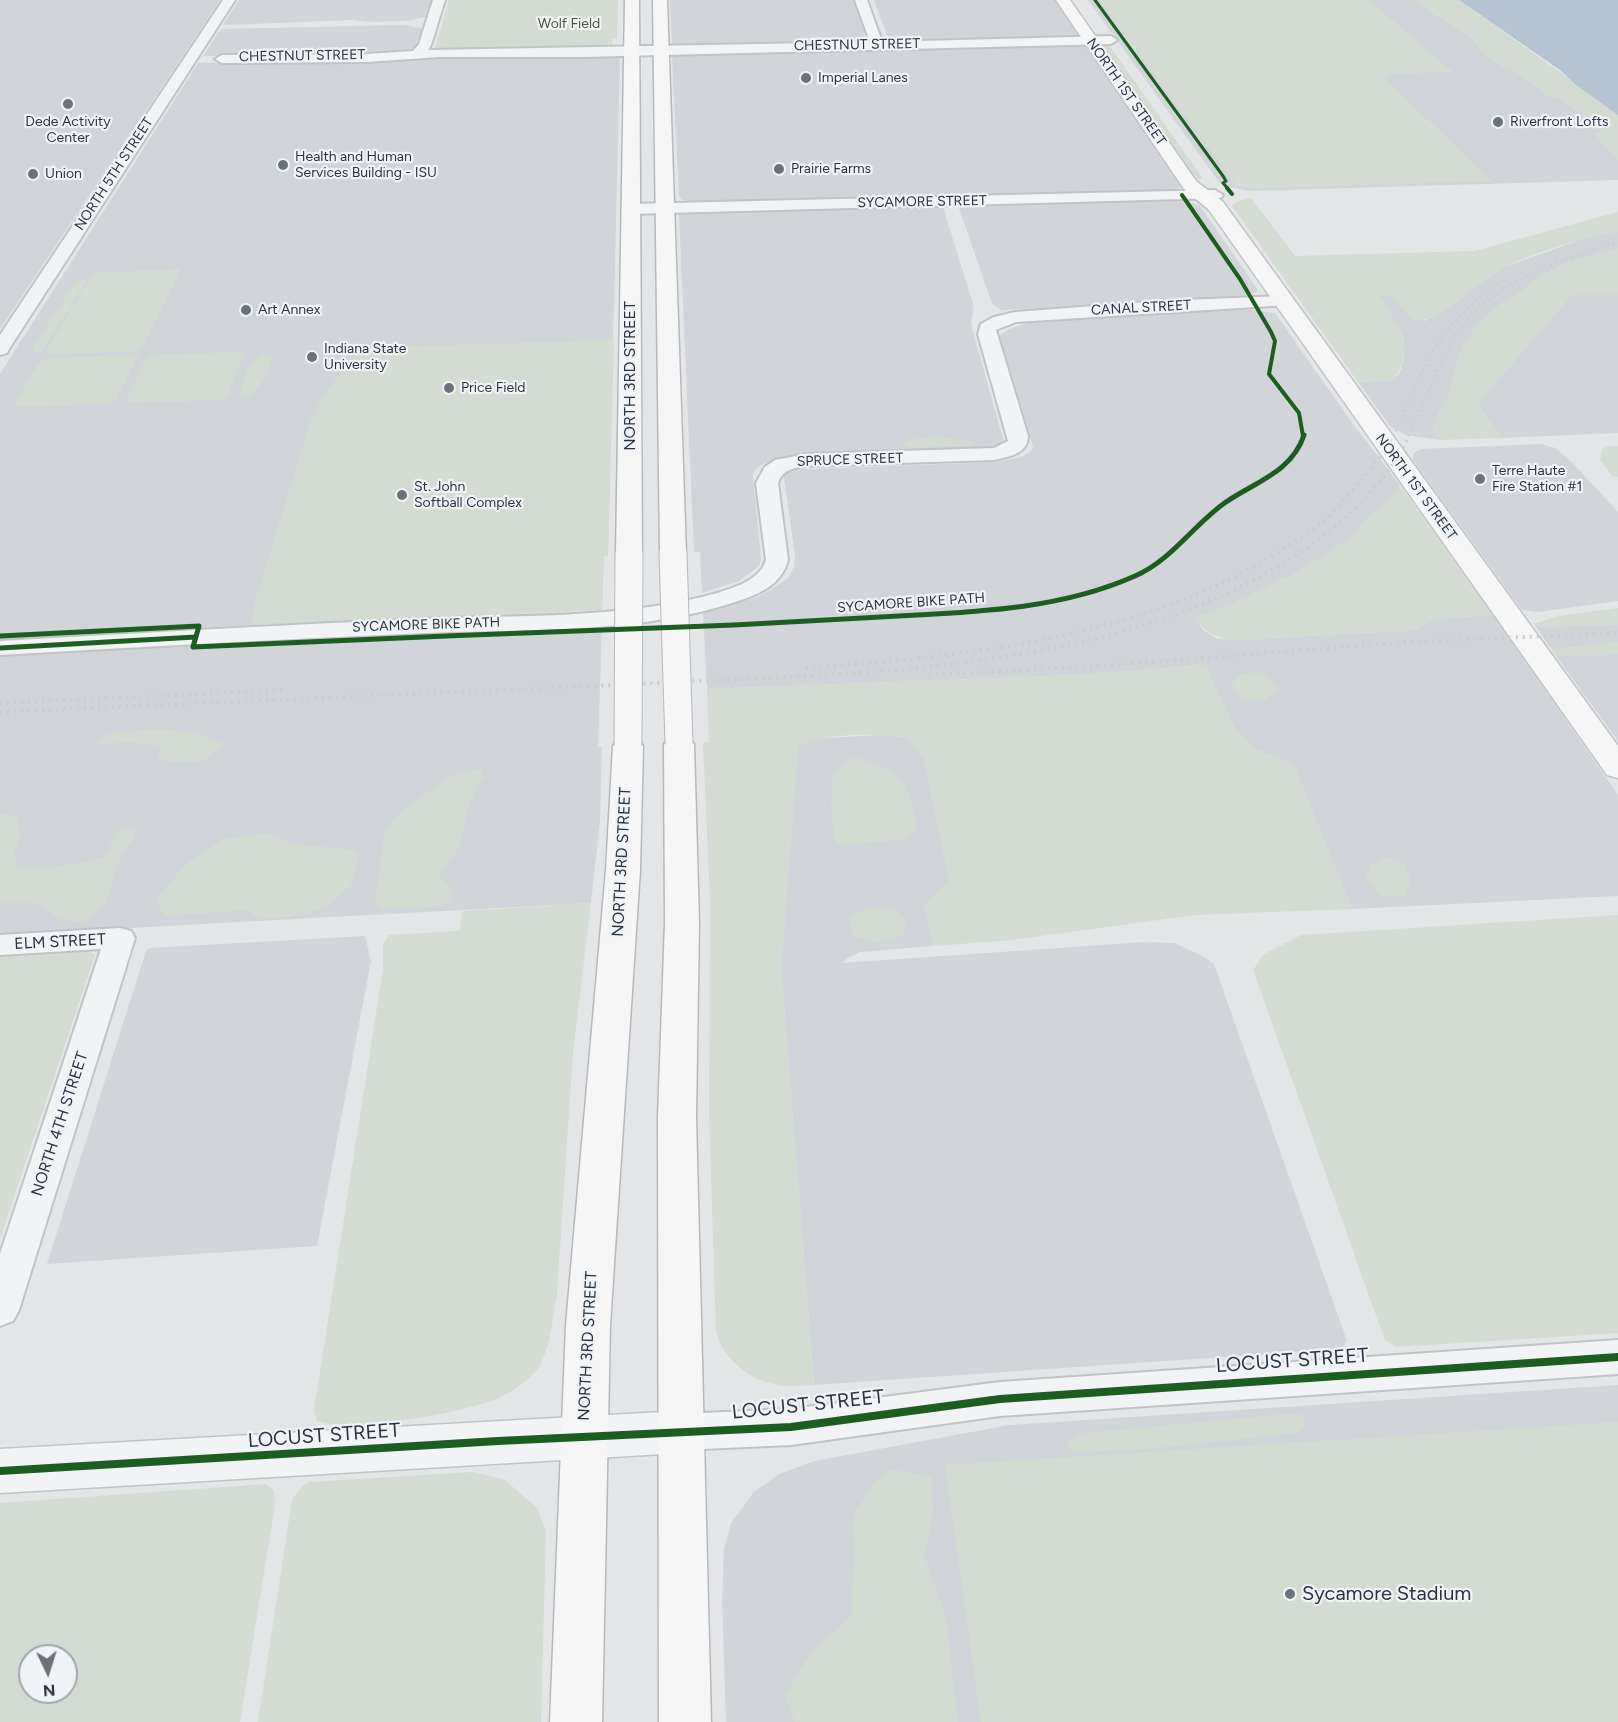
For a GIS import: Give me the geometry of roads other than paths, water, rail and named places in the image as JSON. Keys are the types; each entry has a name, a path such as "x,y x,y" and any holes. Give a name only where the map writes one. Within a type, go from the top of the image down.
{"main road":[{"name":"NORTH 3RD STREET","path":"576,1722 588,1325 622,870 628,746 632,0"},
{"path":"660,0 682,923 677,1117 685,1722"},
{"name":"NORTH 1ST STREET","path":"1063,0 1190,184 1211,198 1282,301 1618,768"},
{"name":"NORTH 1ST STREET","path":"1082,0 1213,184 1211,198"}],"street":[{"name":"NORTH 5TH STREET","path":"3,341 229,0"},
{"path":"417,55 424,45 439,0"},
{"path":"861,0 877,45"},
{"name":"CHESTNUT STREET","path":"189,60 367,58 443,54 1111,40"},
{"name":"SYCAMORE STREET","path":"630,209 1211,198"},
{"name":"CANAL STREET","path":"1015,447 1018,443 1018,436 987,328 1000,321 1067,313 1282,301"},
{"name":"SPRUCE STREET","path":"0,648 277,632 600,619 655,612 725,597 748,589 766,579 774,571 777,560 767,483 769,474 781,465 807,460 994,454 1015,447"},
{"name":"ELM STREET","path":"0,945 120,938"},
{"name":"NORTH 4TH STREET","path":"0,1310 120,938"},
{"name":"LOCUST STREET","path":"0,1471 583,1436 790,1427 1000,1399 1618,1357"}],"water":[{"path":"1459,0 1618,0 1618,115 1575,84 1560,70"}],"railway":[{"path":"1408,436 1453,341 1468,320 1485,303 1525,276 1571,257 1618,242"},
{"path":"1393,436 1430,358 1448,329 1470,305 1506,278"},
{"path":"806,668 931,657 995,648 1121,621 1181,600 1238,575 1322,522 1368,473 1393,435"},
{"path":"0,712 818,675 971,662 1047,649 1122,631 1194,607 1261,576 1323,536 1349,515 1383,478 1409,435"},
{"path":"929,675 1101,666 1408,642 1618,633"},
{"path":"0,703 282,690"}],"place":[{"name":"Imperial Lanes","path":"806,78"},
{"name":"Dede Activity Center","path":"68,104"},
{"name":"Riverfront Lofts","path":"1498,122"},
{"name":"Health and Human Services Building - ISU","path":"283,165"},
{"name":"Prairie Farms","path":"779,169"},
{"name":"Union","path":"33,174"},
{"name":"Art Annex","path":"246,310"},
{"name":"Indiana State University","path":"312,357"},
{"name":"Price Field","path":"449,388"},
{"name":"Terre Haute Fire Station #1","path":"1480,479"},
{"name":"St. John Softball Complex","path":"402,495"},
{"name":"Sycamore Stadium","path":"1290,1594"}],"park label":[{"name":"Wolf Field","path":"569,24"}]}
